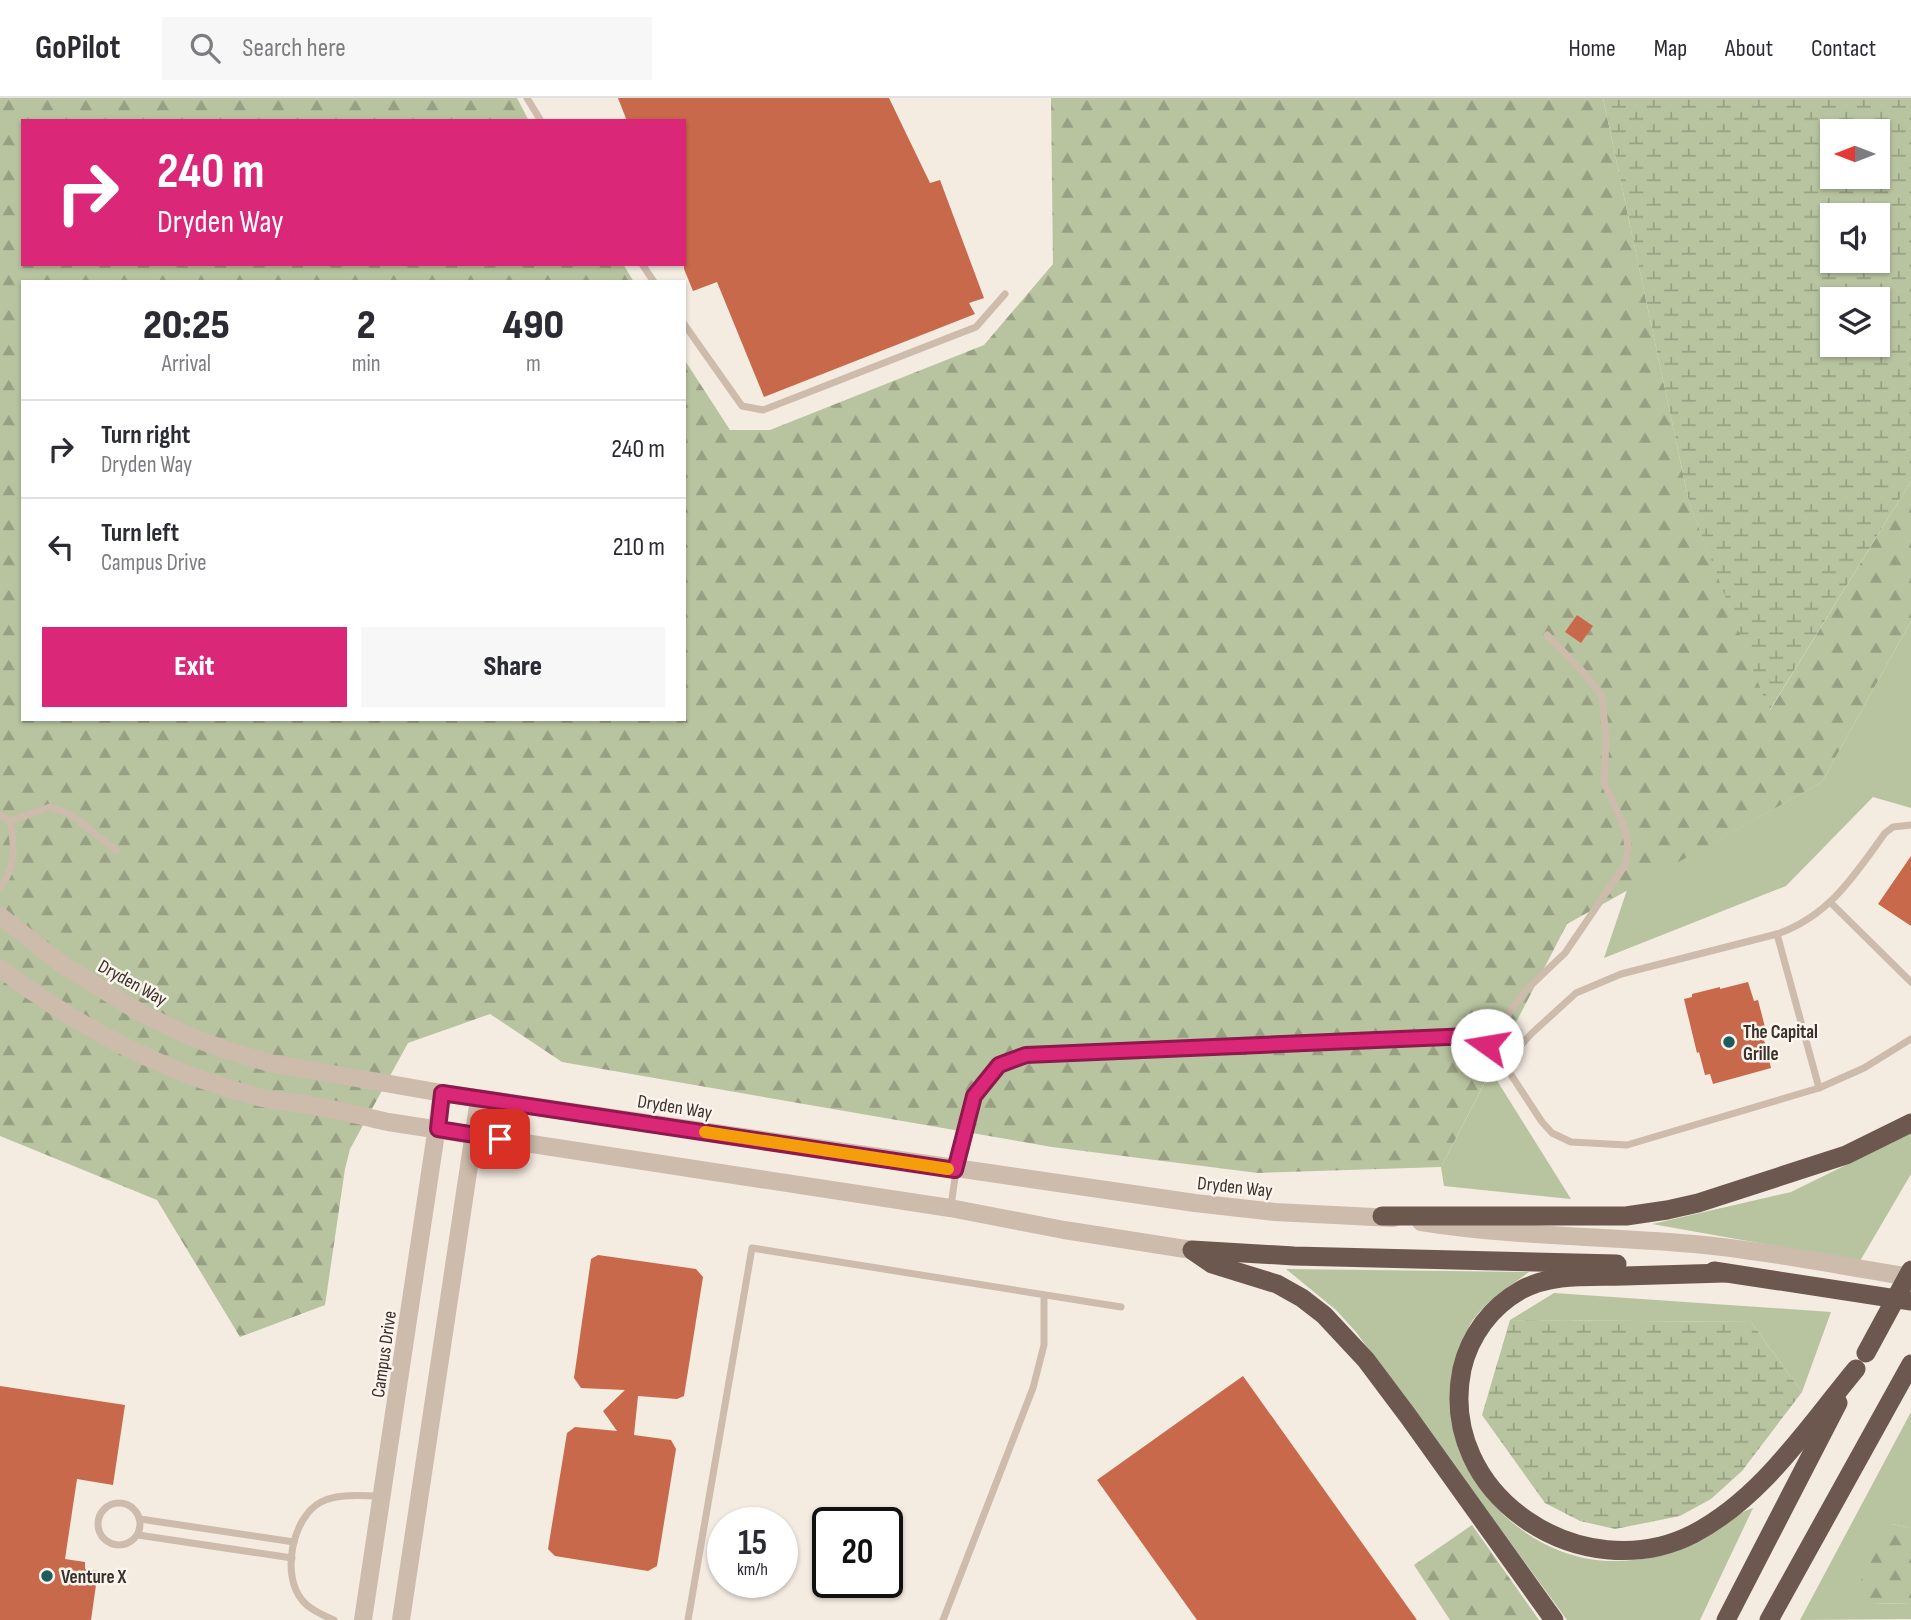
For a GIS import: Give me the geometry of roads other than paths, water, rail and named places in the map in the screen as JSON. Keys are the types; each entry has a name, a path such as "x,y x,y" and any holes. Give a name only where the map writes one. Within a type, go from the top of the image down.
{"highway":[{"path":"1382,1216 1626,1216 1667,1210 1817,1166 1911,1123"},
{"path":"1192,1250 1294,1256 1583,1262 1725,1273 1911,1301"},
{"path":"1192,1250 1212,1264 1277,1284 1324,1315 1366,1360 1554,1620"},
{"path":"1726,1620 1911,1270"},
{"path":"1725,1273 1578,1276 1544,1280 1523,1289 1495,1310 1480,1327 1465,1358 1460,1380 1459,1404 1469,1449 1486,1480 1501,1499 1536,1527 1567,1542 1610,1550 1648,1549 1670,1543 1692,1534 1727,1513 1765,1479 1861,1361"},
{"path":"1769,1620 1911,1364"}],"street":[{"name":"Dryden Way","path":"0,916 99,989 194,1038 270,1063 479,1099 955,1170 1221,1206 1275,1212 1382,1216 1456,1228 1706,1246 1911,1277"},
{"path":"0,968 75,1020 135,1053 192,1077 254,1096 312,1105 388,1122 950,1208 1064,1230 1192,1250"},
{"name":"Campus Drive","path":"363,1620 442,1093"},
{"path":"401,1620 479,1099"}],"lane":[{"path":"527,98 540,119"},
{"path":"686,327 742,406 764,410 976,327 1006,295"},
{"path":"1487,1045 1525,991 1565,953 1625,865 1628,849 1626,832 1604,782 1606,738 1602,696 1584,673 1546,635"},
{"path":"10,821 50,807 69,814 117,851"},
{"path":"0,815 10,821 14,845 13,861 0,888"},
{"path":"1504,1064 1531,1034 1576,993 1621,974 1777,934 1801,924 1831,903 1885,833 1900,824 1911,825"},
{"path":"1831,903 1911,982"},
{"path":"1777,934 1819,1088"},
{"path":"950,1208 955,1170 974,1096 999,1065 1026,1055 1471,1036 1487,1045 1504,1064 1552,1133 1571,1142 1628,1145 1819,1088 1864,1069 1911,1039"},
{"path":"688,1620 752,1248 1121,1307"},
{"path":"943,1620 1034,1388 1044,1345 1044,1296"},
{"path":"334,1620 314,1611 300,1599 291,1569 298,1526 307,1512 338,1496 383,1496"},
{"path":"114,1502 131,1505 140,1519 138,1535 124,1545 108,1542 98,1528 98,1520 106,1506 114,1502"},
{"path":"140,1519 294,1542"},
{"path":"138,1535 292,1558"}],"place":[{"name":"The Capital Grille","path":"1729,1042"},
{"name":"Venture X","path":"47,1576"}]}
